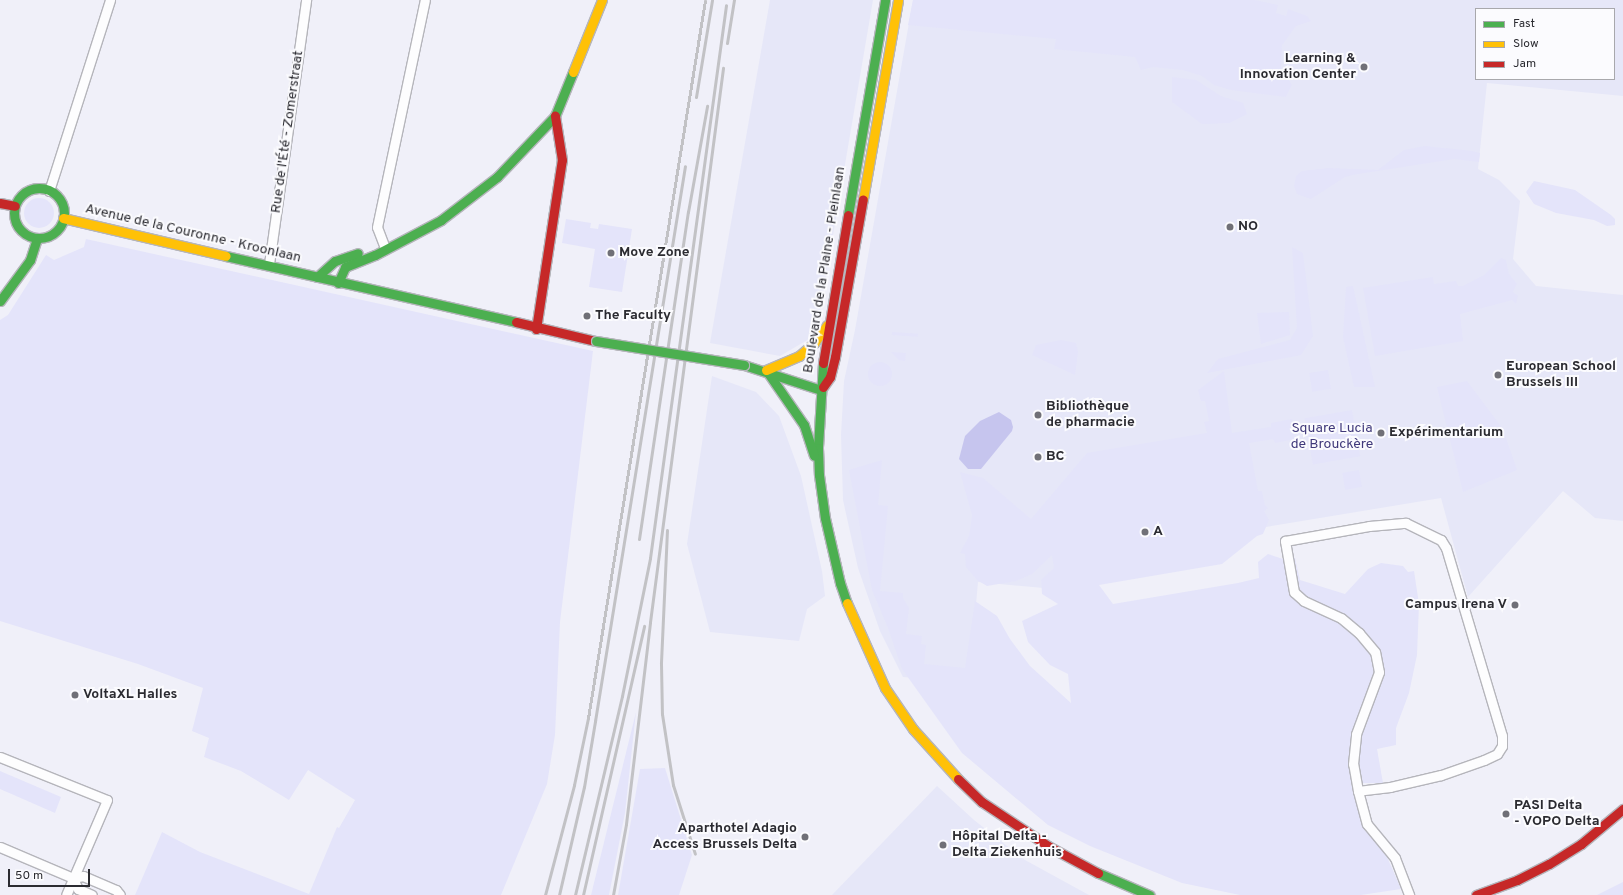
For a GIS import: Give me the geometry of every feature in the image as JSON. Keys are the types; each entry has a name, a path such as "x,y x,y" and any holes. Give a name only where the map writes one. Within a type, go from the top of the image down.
{"street":[{"path":"0,301 30,260 37,238 20,230 14,219 15,206 26,192 37,189 49,191 110,0"},
{"name":"Rue de l'Été - Zomerstraat","path":"269,264 306,0"},
{"path":"385,248 378,226 425,0"},
{"path":"338,283 345,267 375,255 385,248 418,233 466,203 532,143 555,116 602,0"},
{"name":"Boulevard de la Plaine - Pleinlaan","path":"821,390 829,322 885,0"},
{"name":"Boulevard de la Plaine - Pleinlaan","path":"821,390 830,377 835,357 898,0"},
{"path":"871,83 883,85"},
{"path":"536,329 562,160 555,116"},
{"name":"Avenue de la Couronne - Kroonlaan","path":"37,238 53,233 63,218 62,205 49,191"},
{"path":"0,203 15,206"},
{"name":"Avenue de la Couronne - Kroonlaan","path":"63,218 269,264 338,283 536,329 596,341 744,365 766,370 821,390"},
{"path":"317,277 335,261 370,249 385,248"},
{"path":"829,322 814,343 799,356 766,370 804,425 819,475 832,555 854,622 885,688 913,729 947,770 982,802 1072,861 1149,895"},
{"path":"819,475 821,390"},
{"path":"1358,791 1441,775 1497,754 1502,746 1502,736 1446,548 1441,540 1406,523 1369,526 1285,541 1294,592 1304,601 1341,618 1359,633 1375,652 1379,672 1356,734 1353,764 1358,791 1367,824 1395,858 1409,895"},
{"path":"0,757 107,800 66,895"},
{"path":"1476,895 1517,880 1549,864 1581,844 1623,809"},
{"path":"0,847 73,878 83,876 116,890 120,895"},
{"path":"73,878 78,889 92,895"},
{"path":"1505,895 1517,880"}],"shaded area":[{"path":"770,0 873,0 816,335 780,356 710,343"},
{"path":"913,0 1623,0 1623,96 1487,83 1478,169 1499,180 1520,201 1513,259 1536,286 1623,295 1623,521 1595,518 1563,491 1468,597 1441,498 1217,535 1066,590 978,582 969,683 903,677 880,631 858,568 843,500 841,435 844,381 855,330"},
{"path":"712,376 756,392 779,416 801,476 822,571 825,596 807,609 799,641 710,632 687,544"},
{"name":"Hôpital Delta - Delta Ziekenhuis","path":"937,786 974,820 1025,860 1089,895 832,895"}],"green space":[{"path":"913,0 1255,0 1278,5 1276,13 1286,16 1288,9 1307,16 1311,21 1296,26 1282,45 1281,68 1292,85 1286,97 1231,90 1214,85 1202,76 1183,70 1153,67 1141,70 1135,57 1054,49 1056,39 908,25"},
{"path":"1172,77 1196,80 1221,96 1243,103 1247,114 1229,123 1202,124 1172,102"},
{"path":"1425,146 1480,153 1479,162 1454,159 1352,175 1345,177 1311,199 1297,194 1294,186 1296,176 1302,171 1329,168 1378,170 1404,150"},
{"path":"1534,181 1575,190 1611,215 1615,219 1615,225 1607,226 1594,220 1556,213 1534,204 1526,192"},
{"path":"39,198 50,202 54,213 50,224 39,228 28,224 24,213 28,202"},
{"name":"Move Zone","path":"566,219 591,223 590,228 598,229 599,224 632,229 622,292 589,287 595,249 562,243"},
{"path":"86,239 593,351 560,622 555,735 547,784 501,895 135,895 162,832 200,852 309,894 337,827 339,828 355,800 308,770 289,800 241,771 204,757 209,738 192,731 203,688 138,664 0,621 0,320 8,315 46,255 54,260 84,247"},
{"path":"1292,247 1303,253 1313,336 1301,355 1207,373 1218,359 1290,340 1297,328"},
{"path":"1501,258 1506,260 1509,274 1517,284 1513,292 1518,296 1516,304 1512,300 1460,314 1463,341 1375,356 1363,288 1433,277 1434,284 1456,281 1458,286 1463,286 1484,275"},
{"path":"1353,286 1375,387 1354,387 1343,337 1346,287"},
{"path":"1289,312 1290,335 1261,344 1257,313"},
{"path":"892,332 918,334 918,337 892,335"},
{"path":"1061,340 1076,343 1078,352 1075,375 1032,355 1036,345"},
{"path":"891,352 906,353 905,361 899,360"},
{"path":"880,362 889,365 892,374 889,383 880,386 871,383 868,374 871,365"},
{"path":"1328,370 1331,389 1312,392 1309,373"},
{"path":"1224,371 1232,433 1271,427 1271,423 1292,419 1295,439 1275,443 1273,439 1249,443 1258,491 1262,491 1265,505 1268,508 1264,511 1269,520 1263,534 1257,536 1222,564 1099,585 1113,604 1238,583 1259,578 1258,562 1268,554 1283,559 1295,558 1300,580 1345,594 1368,569 1381,563 1403,566 1408,572 1414,571 1419,604 1417,655 1409,693 1396,728 1396,745 1377,749 1383,783 1351,783 1362,825 1384,850 1401,889 1361,895 1240,895 1182,883 1090,846 1048,825 962,753 902,669 888,628 872,590 849,470 882,460 878,505 888,506 880,591 903,593 903,598 909,608 906,634 922,636 921,644 926,645 924,664 965,668 975,601 997,616 1010,639 1030,666 1071,703 1068,674 1050,665 1028,642 1022,621 1058,604 1042,594 1041,580 1054,568 1052,555 1032,574 1016,581 987,586 977,580 966,567 965,554 960,553 969,536 972,515 960,472 983,478 1031,519 1087,453 1207,433 1204,422 1209,421 1205,401 1201,401 1198,390"},
{"path":"1467,381 1503,429 1517,470 1463,492 1437,387"},
{"name":"Square Lucia de Brouckère","path":"1352,410 1360,456 1313,465 1305,418"},
{"path":"1359,470 1362,487 1345,490 1342,473"},
{"path":"636,712 625,813 609,895 591,895"},
{"path":"665,768 692,855 679,895 618,895 640,769"},
{"path":"0,771 61,797 55,813 0,789"},
{"path":"1623,882 1623,895 1597,895"}],"water":[{"path":"999,412 1011,420 1013,427 1012,431 981,469 968,469 959,459 965,436 980,421"}],"railway":[{"path":"545,895 574,785 588,718 705,0"},
{"path":"696,97 712,0"},
{"path":"727,43 734,0"},
{"path":"575,895 622,696 650,558 726,5"},
{"path":"613,895 626,824 650,622 723,68"},
{"path":"639,539 688,212 707,106"},
{"path":"559,895 584,787 685,166"},
{"path":"667,530 661,664 662,714 673,785 695,854"},
{"path":"583,895 644,626"}],"traffic: fast":[{"path":"848,215 885,0"},
{"path":"338,283 345,267 375,255 441,220 497,177 555,116 573,72"},
{"path":"39,188 53,192 60,199 64,213 60,227 53,234 39,238 25,234 18,227 14,213 18,199 25,192 39,188"},
{"path":"0,301 30,260 37,238"},
{"path":"317,277 335,261 358,253"},
{"path":"226,256 516,322"},
{"path":"596,341 744,365"},
{"path":"823,363 818,448 819,475 825,518 840,583 847,603"},
{"path":"744,365 821,390"},
{"path":"766,370 804,425 814,455"},
{"path":"1098,873 1149,895"}],"traffic: slow":[{"path":"573,72 602,0"},
{"path":"863,199 898,0"},
{"path":"63,218 226,256"},
{"path":"766,370 799,356 814,343 827,325"},
{"path":"847,603 885,688 913,729 958,779"}],"traffic: jam":[{"path":"536,329 562,160 555,116"},
{"path":"823,387 830,377 835,357 863,199"},
{"path":"0,203 15,206"},
{"path":"823,363 848,215"},
{"path":"516,322 596,341"},
{"path":"958,779 982,802 1048,846 1098,873"},
{"path":"1476,895 1517,880 1549,864 1581,844 1623,809"}],"place":[{"name":"Learning & Innovation Center","path":"1364,67"},
{"name":"NO","path":"1230,227"},
{"name":"Move Zone","path":"611,253"},
{"name":"The Faculty","path":"587,316"},
{"name":"European School Brussels III","path":"1498,375"},
{"name":"Bibliothèque de pharmacie","path":"1038,415"},
{"name":"Expérimentarium","path":"1381,433"},
{"name":"BC","path":"1038,457"},
{"name":"A","path":"1145,532"},
{"name":"Campus Irena V","path":"1515,605"},
{"name":"VoltaXL Halles","path":"75,695"},
{"name":"PASI Delta - VOPO Delta","path":"1506,814"},
{"name":"Aparthotel Adagio Access Brussels Delta","path":"805,837"},
{"name":"Hôpital Delta - Delta Ziekenhuis","path":"943,845"}]}
